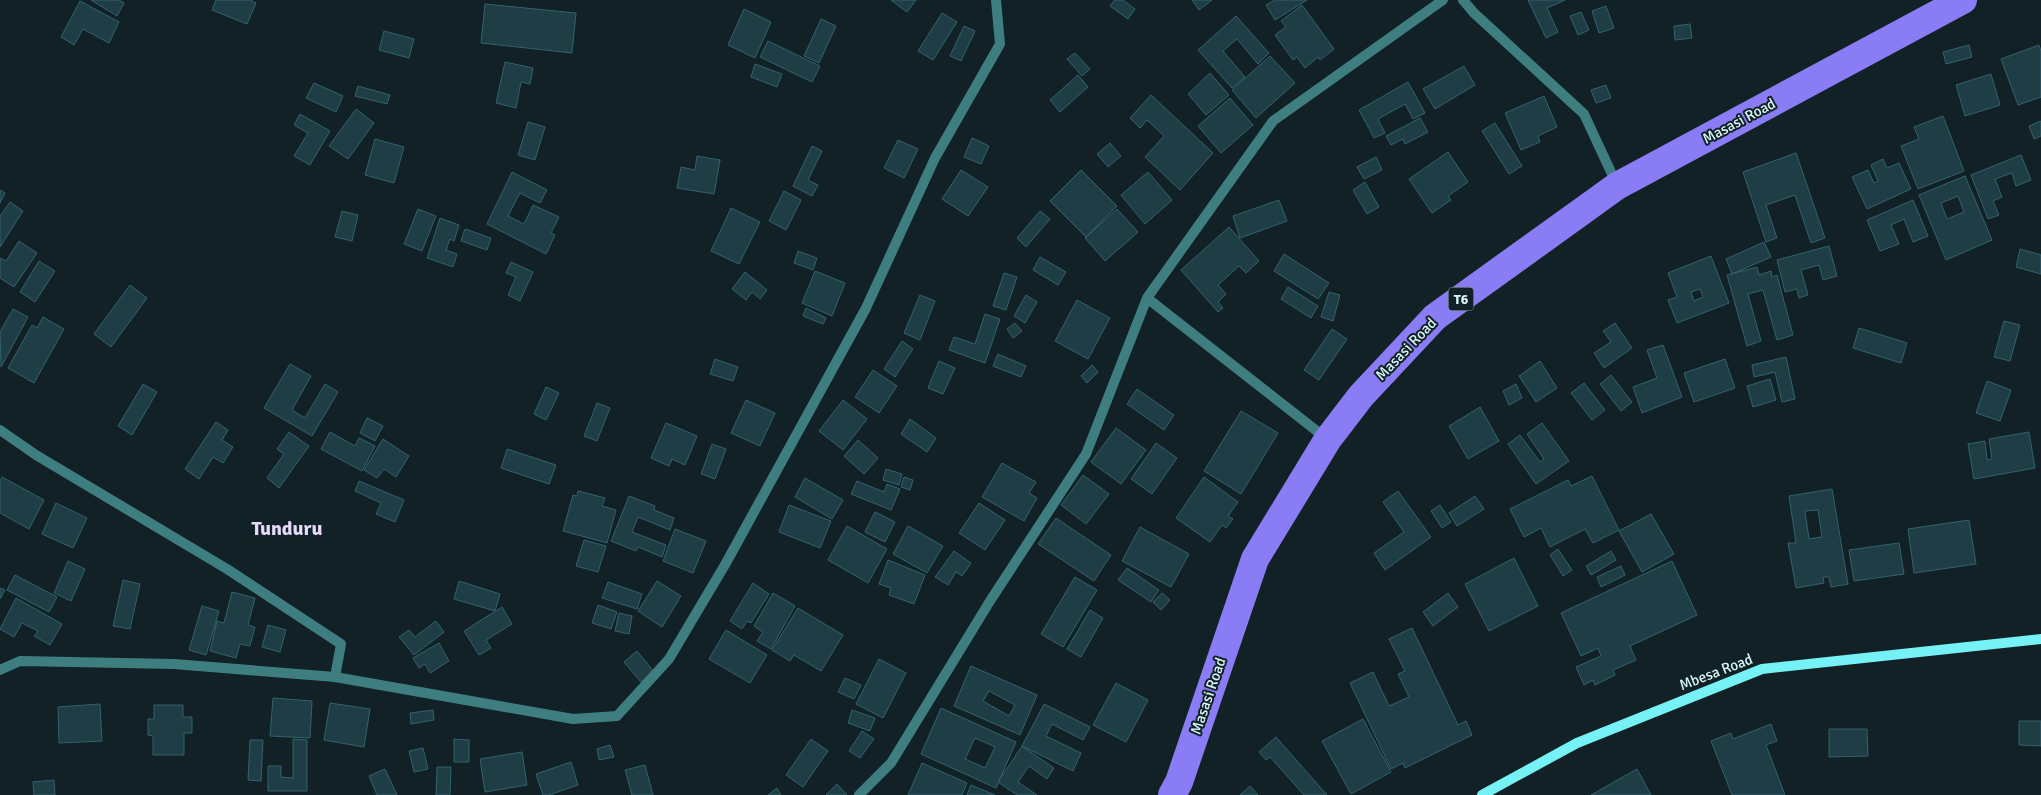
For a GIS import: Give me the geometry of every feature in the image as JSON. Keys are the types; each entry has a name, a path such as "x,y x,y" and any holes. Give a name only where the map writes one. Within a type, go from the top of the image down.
{"highway":[{"name":"Masasi Road","path":"1172,795 1179,782 1255,558 1328,439 1361,396 1435,317 1618,186 1963,0"}],"main road":[{"name":"Mbesa Road","path":"1482,795 1577,743 1762,669 2041,639"}],"street":[{"path":"0,670 20,661 174,664 335,677 573,719 617,716 669,659 726,563 866,308 935,158 1000,44 996,0"},
{"path":"859,795 891,763 990,601 1086,454 1147,298 1273,121 1443,0"},
{"path":"1463,0 1474,13 1584,114 1618,186"},
{"path":"1147,298 1328,439"},
{"path":"0,430 36,454 227,569 341,644 335,677"}],"building":[{"path":"91,0 119,0 124,3 117,16"},
{"path":"216,0 250,0 256,3 247,24 212,10"},
{"path":"891,0 916,0 907,12"},
{"path":"1115,0 1123,0 1135,9 1128,19 1110,6"},
{"path":"1192,0 1212,0 1199,10"},
{"path":"1275,0 1307,0 1275,20 1266,5"},
{"path":"1528,0 1565,0 1547,8 1558,32 1546,38"},
{"path":"80,1 119,22 109,43 83,29 74,45 61,37"},
{"path":"485,4 576,13 572,53 481,43"},
{"path":"1302,5 1334,49 1320,60 1318,57 1305,68 1297,57 1293,60 1275,35 1286,27 1281,21"},
{"path":"1606,6 1614,28 1599,33 1592,11"},
{"path":"744,9 771,22 755,58 728,45"},
{"path":"1581,12 1589,30 1578,35 1570,16"},
{"path":"942,13 957,22 933,60 918,51"},
{"path":"1236,16 1269,53 1258,64 1237,39 1223,51 1245,77 1232,88 1198,50"},
{"path":"821,19 836,26 819,63 804,56"},
{"path":"1690,24 1692,38 1675,40 1674,26"},
{"path":"964,26 975,31 961,61 950,56"},
{"path":"384,31 414,39 409,58 379,50"},
{"path":"768,41 820,66 812,82 760,57"},
{"path":"1969,45 1972,57 1946,64 1943,52"},
{"path":"2039,45 2041,51 2041,97 2018,105 2001,59"},
{"path":"1075,53 1090,69 1082,76 1067,59"},
{"path":"1270,56 1295,83 1256,118 1232,90"},
{"path":"505,62 533,68 530,84 521,82 516,108 496,103"},
{"path":"755,64 782,74 777,87 751,77"},
{"path":"1464,66 1475,85 1435,109 1423,89"},
{"path":"1210,73 1229,95 1206,115 1188,94"},
{"path":"1991,74 2000,105 1965,116 1956,85"},
{"path":"1078,75 1088,87 1060,112 1050,100"},
{"path":"1408,82 1425,113 1413,119 1405,104 1378,119 1385,133 1374,138 1359,110"},
{"path":"314,83 343,96 336,112 306,98"},
{"path":"1606,85 1611,98 1596,103 1591,90"},
{"path":"358,86 390,95 387,104 355,96"},
{"path":"1151,95 1213,153 1180,190 1145,157 1164,136 1147,120 1140,128 1130,118"},
{"path":"1544,96 1557,127 1538,136 1540,142 1521,150 1505,113"},
{"path":"1230,98 1253,125 1221,153 1198,126"},
{"path":"356,109 374,123 348,159 329,146"},
{"path":"300,114 330,131 310,165 294,156 308,133 294,125"},
{"path":"1943,116 1964,171 1918,189 1901,146 1919,139 1914,127"},
{"path":"1420,118 1428,132 1405,144 1403,139 1391,145 1386,136"},
{"path":"2041,121 2041,136 2034,139 2029,126"},
{"path":"528,122 545,127 535,160 518,155"},
{"path":"1495,123 1522,166 1509,174 1482,131"},
{"path":"972,138 989,146 981,164 964,157"},
{"path":"375,139 404,147 394,183 365,175"},
{"path":"898,140 918,149 904,178 884,168"},
{"path":"1110,143 1121,156 1108,167 1097,154"},
{"path":"812,146 822,151 808,180 818,185 812,196 793,186"},
{"path":"1448,152 1468,182 1448,196 1451,200 1432,213 1409,179"},
{"path":"1796,153 1825,238 1811,243 1795,195 1766,205 1777,238 1766,242 1743,172"},
{"path":"2021,155 2031,180 2016,186 2012,173 1995,179 2002,197 1993,201 1999,215 1988,219 1971,175"},
{"path":"697,156 720,160 714,194 677,188 681,167 695,170"},
{"path":"1376,157 1382,170 1364,179 1357,167"},
{"path":"1883,159 1887,168 1899,163 1911,189 1867,209 1852,177 1868,170 1874,183 1878,181 1871,165"},
{"path":"961,170 988,187 968,216 942,199"},
{"path":"1081,170 1117,206 1086,237 1050,201"},
{"path":"512,172 547,190 540,203 520,193 508,216 524,224 533,205 559,217 551,233 555,235 546,254 487,224"},
{"path":"1148,172 1172,200 1145,224 1121,195"},
{"path":"1965,176 1992,240 1946,260 1919,195","holes":["1958,196 1964,212 1947,219 1941,203"]},
{"path":"1365,182 1379,207 1367,214 1353,190"},
{"path":"0,190 5,193 0,203"},
{"path":"784,191 801,200 786,230 769,221"},
{"path":"1279,200 1287,221 1240,238 1233,216"},
{"path":"1913,200 1928,236 1913,242 1904,219 1891,225 1899,244 1880,251 1867,220"},
{"path":"10,202 23,211 0,247 0,216"},
{"path":"731,208 760,222 739,264 711,251"},
{"path":"418,209 436,216 422,251 404,244"},
{"path":"1117,209 1138,232 1105,261 1085,238"},
{"path":"342,211 358,215 352,241 335,237"},
{"path":"1040,211 1050,219 1026,247 1017,238"},
{"path":"440,218 459,225 454,241 450,239 446,250 457,254 453,267 427,258"},
{"path":"1229,227 1259,261 1246,273 1239,266 1218,285 1226,294 1218,302 1223,308 1218,312 1181,270"},
{"path":"465,229 491,238 487,250 461,241"},
{"path":"19,241 37,253 14,287 0,278 0,258 6,261"},
{"path":"1764,242 1771,257 1732,274 1726,259"},
{"path":"1829,246 1837,276 1823,280 1819,265 1801,270 1808,295 1799,298 1797,289 1785,292 1777,260"},
{"path":"2020,249 2041,255 2041,274 2016,267"},
{"path":"798,251 817,258 813,270 794,263"},
{"path":"1284,254 1329,283 1318,299 1274,271"},
{"path":"1711,256 1729,303 1677,323 1668,300 1677,297 1668,273","holes":["1700,289 1703,297 1694,301 1691,292"]},
{"path":"1040,257 1066,272 1058,285 1033,270"},
{"path":"39,261 55,271 35,302 20,292"},
{"path":"511,262 533,272 520,301 508,295 516,277 506,273"},
{"path":"1757,267 1759,275 1771,271 1772,277 1777,275 1793,335 1777,340 1763,290 1748,294 1761,341 1747,346 1727,275"},
{"path":"815,271 845,283 832,316 802,303"},
{"path":"745,272 767,290 760,299 752,292 746,300 732,289"},
{"path":"1004,273 1017,277 1006,310 993,306"},
{"path":"130,285 147,298 111,347 94,334"},
{"path":"1288,287 1318,306 1311,318 1281,299"},
{"path":"1329,292 1340,295 1333,321 1321,317"},
{"path":"920,295 935,301 920,340 904,333"},
{"path":"1026,295 1037,302 1025,323 1014,316"},
{"path":"1077,300 1110,318 1088,359 1055,341"},
{"path":"806,308 826,318 823,324 803,316"},
{"path":"13,309 28,317 1,367 0,332"},
{"path":"985,314 1000,319 985,363 949,350 954,337 975,344"},
{"path":"43,317 64,329 34,383 8,368 32,325 37,328"},
{"path":"2004,321 2020,325 2010,361 1994,357"},
{"path":"1015,323 1022,331 1013,338 1007,329"},
{"path":"1615,323 1632,348 1604,368 1594,353 1611,342 1603,331"},
{"path":"1859,328 1907,343 1901,363 1853,348"},
{"path":"1332,329 1347,339 1319,380 1304,370"},
{"path":"902,341 913,349 895,377 884,369"},
{"path":"1663,345 1682,397 1642,413 1633,387 1657,378 1647,350"},
{"path":"998,354 1026,366 1021,377 993,366"},
{"path":"1786,357 1795,399 1782,402 1775,372 1754,377 1752,365"},
{"path":"715,359 738,367 733,381 710,374"},
{"path":"1725,359 1735,388 1694,402 1684,373"},
{"path":"939,361 955,368 943,394 928,388"},
{"path":"1540,361 1557,388 1536,402 1519,376"},
{"path":"290,364 311,376 292,410 305,418 325,384 338,392 312,436 264,408"},
{"path":"1092,365 1098,372 1087,383 1081,376"},
{"path":"873,370 897,386 879,413 855,397"},
{"path":"1611,375 1632,402 1621,411 1600,384"},
{"path":"1770,379 1776,400 1753,407 1747,386"},
{"path":"1987,381 2011,390 2000,421 1976,413"},
{"path":"1584,383 1605,410 1592,420 1571,393"},
{"path":"143,384 157,392 132,435 118,426"},
{"path":"1516,384 1522,398 1509,405 1503,391"},
{"path":"546,387 559,393 546,420 534,414"},
{"path":"1137,389 1174,415 1164,430 1127,404"},
{"path":"746,400 775,413 760,446 731,433"},
{"path":"843,400 867,419 843,450 819,431"},
{"path":"597,403 610,408 597,441 584,436"},
{"path":"1480,407 1499,441 1468,459 1449,426"},
{"path":"1241,411 1278,433 1241,494 1204,471"},
{"path":"367,418 383,426 375,441 360,433"},
{"path":"910,419 936,438 927,452 901,434"},
{"path":"216,422 228,430 222,440 233,447 223,463 213,457 199,479 185,469"},
{"path":"666,423 697,436 685,465 672,459 669,466 651,458"},
{"path":"1542,423 1569,461 1536,484 1508,444 1520,435 1540,462 1544,459 1527,434"},
{"path":"1116,428 1146,450 1121,484 1091,462"},
{"path":"289,432 309,446 279,488 267,478 284,454 277,449"},
{"path":"330,432 355,446 359,438 375,446 362,471 321,449"},
{"path":"2029,432 2035,468 1974,479 1968,444 1985,441 1987,460 1992,459 1989,439"},
{"path":"383,439 409,456 396,477 384,469 377,478 364,470"},
{"path":"858,440 878,458 864,474 844,456"},
{"path":"1156,443 1177,458 1152,494 1131,479"},
{"path":"712,444 726,449 715,479 701,474"},
{"path":"507,449 556,465 549,484 501,468"},
{"path":"1002,463 1036,482 1029,493 1037,498 1024,521 982,497"},
{"path":"886,469 902,474 899,485 883,480"},
{"path":"1083,475 1109,494 1086,524 1061,505"},
{"path":"1592,476 1619,530 1593,543 1585,529 1550,547 1541,528 1524,537 1510,509 1568,480 1571,486"},
{"path":"2,477 44,500 29,529 0,513 0,481"},
{"path":"904,477 913,480 910,490 901,487"},
{"path":"1204,477 1238,502 1228,516 1233,519 1226,528 1222,525 1210,542 1176,518"},
{"path":"805,478 843,500 832,519 795,497"},
{"path":"359,481 404,500 395,522 376,514 381,503 355,491"},
{"path":"857,481 884,492 887,484 900,489 891,510 851,494"},
{"path":"1832,489 1848,584 1831,587 1829,577 1823,577 1824,583 1796,588 1788,543 1796,543 1789,496","holes":["1818,510 1822,537 1809,539 1805,511"]},
{"path":"578,491 605,498 602,506 616,510 607,543 563,531 573,495 577,496"},
{"path":"1398,491 1431,537 1385,570 1374,553 1404,532 1383,502"},
{"path":"629,496 655,506 654,510 674,518 670,530 638,517 632,532 666,545 662,557 638,547 636,551 611,541"},
{"path":"1475,496 1484,509 1457,526 1449,513"},
{"path":"56,503 87,518 73,548 42,534"},
{"path":"979,503 1005,520 985,550 959,533"},
{"path":"789,505 831,521 820,548 779,532"},
{"path":"1440,505 1451,522 1442,528 1431,511"},
{"path":"875,512 895,522 885,542 865,532"},
{"path":"1651,514 1674,554 1642,572 1619,531"},
{"path":"1056,518 1111,555 1094,581 1038,544"},
{"path":"1969,520 1976,564 1914,573 1908,529"},
{"path":"847,526 887,549 868,583 828,560"},
{"path":"908,526 943,546 927,573 893,554"},
{"path":"1140,527 1189,554 1171,587 1122,561"},
{"path":"675,529 706,541 693,573 663,561"},
{"path":"584,540 606,546 598,572 576,566"},
{"path":"1899,543 1904,574 1854,581 1849,550"},
{"path":"1558,549 1572,570 1563,576 1550,555"},
{"path":"954,551 971,563 962,576 956,572 948,585 935,577"},
{"path":"1611,551 1616,560 1591,575 1586,566"},
{"path":"1514,558 1538,606 1489,631 1465,584"},
{"path":"888,560 925,575 914,604 889,595 891,588 879,584"},
{"path":"68,561 85,569 71,601 54,593"},
{"path":"1672,561 1697,615 1630,646 1636,660 1613,670 1615,675 1595,685 1593,680 1584,685 1576,667 1601,656 1598,648 1581,656 1561,613"},
{"path":"1621,566 1625,575 1601,587 1597,577"},
{"path":"1127,568 1159,590 1151,602 1118,580"},
{"path":"15,575 57,597 49,612 7,590"},
{"path":"1075,577 1097,590 1063,647 1041,634"},
{"path":"123,580 140,584 130,629 113,626"},
{"path":"459,581 500,594 495,611 454,599"},
{"path":"657,581 681,596 662,627 638,611"},
{"path":"608,582 642,594 637,609 602,598"},
{"path":"753,583 769,594 751,623 747,621 742,629 730,621"},
{"path":"0,588 5,590 0,599"},
{"path":"232,592 255,598 248,625 255,627 250,646 240,644 236,658 210,651 217,621 224,623"},
{"path":"773,593 795,606 771,649 757,641 763,632 754,626"},
{"path":"1162,593 1170,600 1161,610 1153,602"},
{"path":"1448,593 1458,607 1433,626 1423,612"},
{"path":"16,598 62,624 50,645 34,636 38,631 22,623 14,637 0,629"},
{"path":"598,605 617,612 611,629 592,623"},
{"path":"202,606 219,611 206,655 189,650"},
{"path":"502,607 512,624 486,640 491,648 479,655 464,631"},
{"path":"798,608 843,635 821,671 794,655 790,661 772,650"},
{"path":"1090,610 1103,618 1081,657 1067,649"},
{"path":"619,613 632,616 629,634 615,631"},
{"path":"436,621 444,632 414,655 399,637 409,630 415,637"},
{"path":"268,625 286,630 280,652 262,647"},
{"path":"1412,628 1458,725 1466,721 1472,735 1405,768 1403,763 1391,769 1350,683 1373,672 1389,706 1409,697 1398,674 1405,671 1389,639"},
{"path":"726,630 767,655 750,683 709,659"},
{"path":"439,643 449,661 430,673 425,664 419,668 413,658"},
{"path":"637,651 654,672 641,682 624,662"},
{"path":"879,659 906,673 883,718 856,704"},
{"path":"971,666 1037,695 1020,735 954,706","holes":["989,691 1015,705 1009,716 983,701"]},
{"path":"845,678 861,685 854,699 838,692"},
{"path":"1116,683 1148,700 1126,742 1093,725"},
{"path":"273,698 312,701 310,738 270,736"},
{"path":"330,703 370,709 364,747 324,740"},
{"path":"100,704 102,741 59,743 58,707"},
{"path":"1044,704 1090,727 1083,740 1052,724 1046,736 1081,753 1073,771 1022,746"},
{"path":"154,705 183,705 183,717 192,717 192,733 184,733 184,755 153,755 153,736 148,735 148,719 154,719"},
{"path":"941,708 1016,742 996,788 921,754","holes":["975,738 995,747 985,768 965,759"]},
{"path":"433,710 434,720 411,724 410,713"},
{"path":"852,710 875,718 870,731 848,723"},
{"path":"1363,719 1391,772 1351,794 1322,741"},
{"path":"2019,721 2041,721 2041,746 2019,745"},
{"path":"1771,724 1777,741 1766,745 1785,795 1732,795 1711,741 1731,733 1733,739"},
{"path":"1829,729 1867,729 1868,756 1829,757"},
{"path":"862,731 874,739 860,758 849,751"},
{"path":"1276,737 1327,795 1304,795 1270,757 1266,760 1259,752"},
{"path":"293,739 307,740 307,791 268,791 268,766 281,766 281,777 293,778"},
{"path":"454,739 469,740 469,762 454,762"},
{"path":"811,739 828,751 803,787 786,775"},
{"path":"250,740 263,740 261,781 248,780"},
{"path":"610,745 614,757 599,760 597,749"},
{"path":"1022,746 1054,768 1047,779 1029,766 1018,782 1037,795 1017,795 998,782"},
{"path":"423,748 428,769 414,772 409,751"},
{"path":"522,752 527,785 485,792 480,759"},
{"path":"571,762 578,785 549,795 543,795 536,774"},
{"path":"922,763 967,783 962,795 908,795"},
{"path":"645,765 653,795 632,795 625,770"},
{"path":"437,767 451,767 450,795 436,795"},
{"path":"385,769 397,795 377,795 369,776"},
{"path":"1637,769 1651,795 1591,795"},
{"path":"54,780 55,795 34,795 33,782"},
{"path":"837,784 847,795 826,795"},
{"path":"971,785 995,795 967,795"},
{"path":"1250,786 1258,795 1240,795"},
{"path":"777,788 781,795 768,795"}],"district":[{"name":"Tunduru","path":"287,528"}]}
